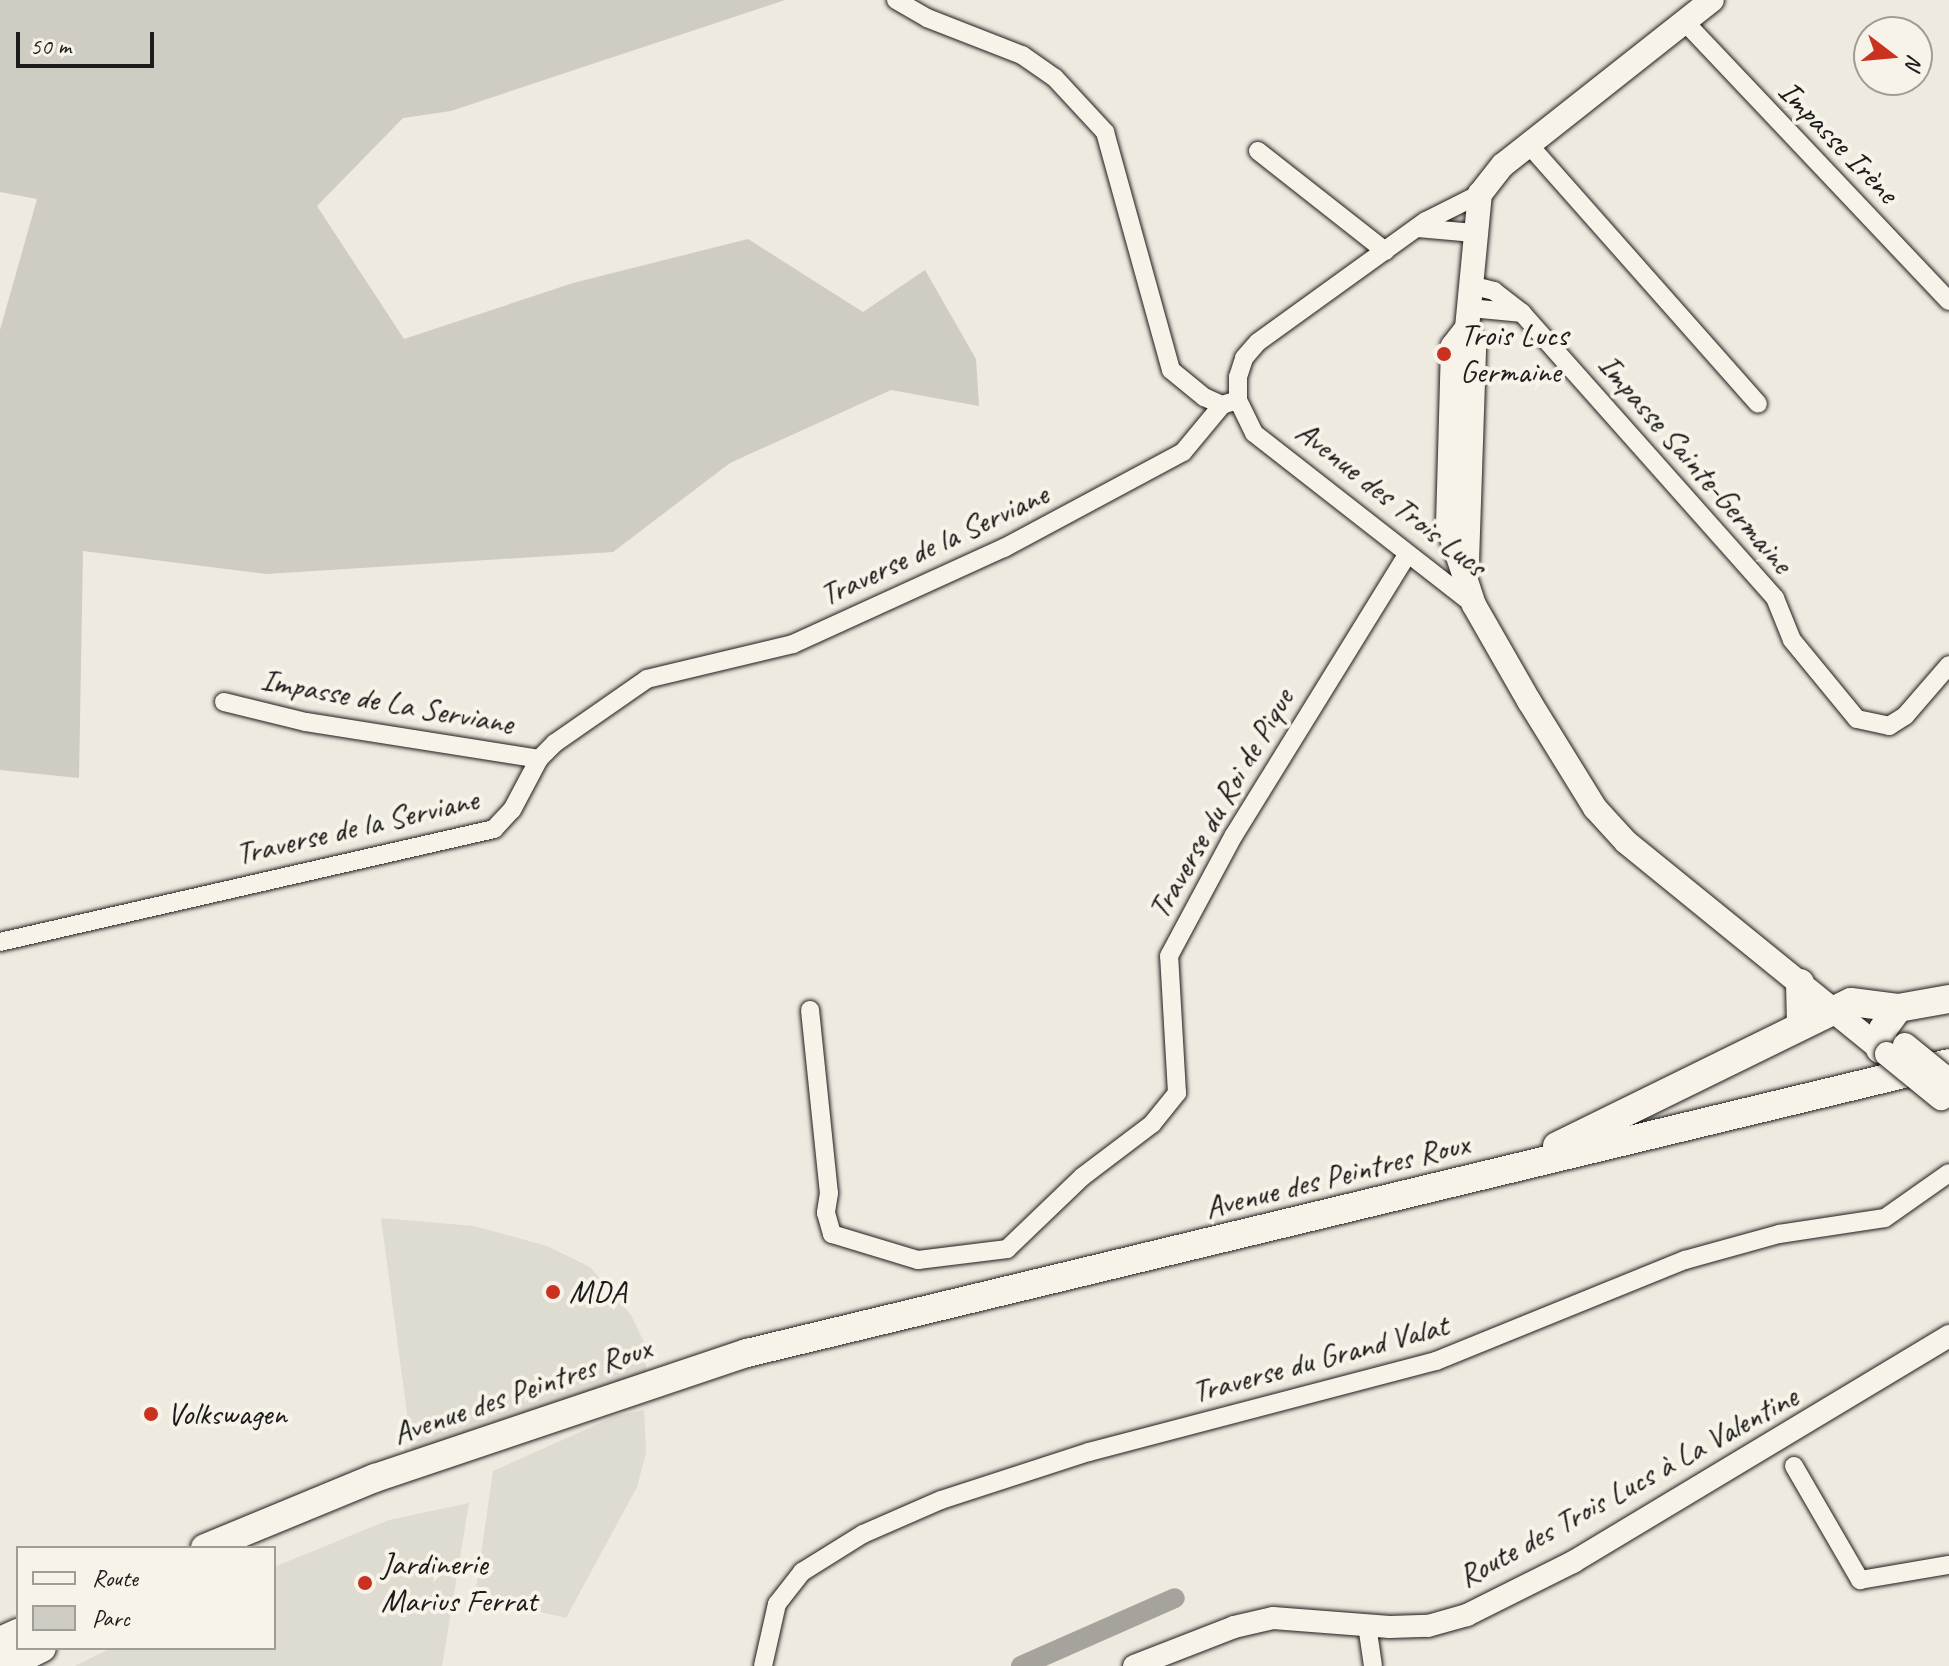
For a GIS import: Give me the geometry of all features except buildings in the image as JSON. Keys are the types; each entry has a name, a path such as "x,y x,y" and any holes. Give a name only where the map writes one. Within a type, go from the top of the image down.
{"main road":[{"path":"1474,605 1468,580 1474,346 1469,307 1477,214 1524,151 1712,0"},
{"name":"Avenue des Trois Lucs","path":"1474,605 1595,808 1626,842 1800,983 1891,1037 1947,1089"},
{"path":"1800,983 1801,1023"},
{"path":"1534,1161 1801,1023 1840,1006 1891,1037 1949,999"},
{"name":"Avenue des Peintres Roux","path":"210,1546 375,1478 678,1373 1534,1161 1821,1096 1949,1063"},
{"name":"Avenue des Peintres Roux","path":"1821,1096 1947,1089"},
{"name":"Avenue des Peintres Roux","path":"250,1546 563,1427 871,1325"},
{"path":"6,1666 38,1650"}],"street":[{"path":"896,0 927,18 1022,55 1055,78 1105,132 1162,351 1171,370 1230,403 1244,358 1258,342 1418,228 1477,214"},
{"name":"Impasse Irène","path":"1685,22 1949,301"},
{"path":"1258,151 1385,251"},
{"path":"1524,151 1758,404"},
{"path":"1418,228 1477,214"},
{"name":"Impasse Sainte-Germaine","path":"1469,307 1522,313 1775,598 1792,640 1857,719 1889,726 1905,716 1949,665"},
{"name":"Avenue des Trois Lucs","path":"1230,403 1254,433 1474,605"},
{"name":"Traverse de la Serviane","path":"0,942 494,829 512,810 539,759 647,679 793,644 1138,480 1183,452 1230,403"},
{"name":"Traverse du Roi de Pique","path":"810,1010 829,1193 826,1213 832,1234 918,1260 1007,1249 1082,1177 1152,1124 1177,1093 1169,956 1234,835 1407,555"},
{"name":"Impasse de La Serviane","path":"224,702 306,722 539,759"},
{"name":"Traverse du Grand Valat","path":"763,1666 777,1604 802,1572 863,1534 941,1500 1089,1452 1436,1361 1685,1260 1779,1234 1885,1218 1949,1173"},
{"name":"Route des Trois Lucs à La Valentine","path":"1134,1666 1234,1627 1273,1618 1367,1625 1446,1622 1546,1575 1949,1336"},
{"path":"1794,1466 1860,1580 1949,1565"},
{"path":"1367,1625 1373,1666"}],"shaded area":[{"path":"381,1218 474,1226 547,1246 590,1267 631,1315 645,1344 646,1375 412,1451"},
{"path":"644,1410 646,1453 637,1487 566,1618 475,1596 493,1471 616,1416"},
{"name":"Jardinerie Marius Ferrat","path":"469,1503 442,1666 75,1666 107,1650 276,1650 276,1566 389,1520"}],"green space":[{"path":"0,0 785,0 451,111 403,118 317,206 404,339 573,283 748,239 863,312 925,270 976,359 979,406 891,390 730,463 613,552 267,574 83,551 79,778 0,770 0,330 37,199 0,192"}],"waterway":[{"path":"1021,1666 1175,1598"}],"place":[{"name":"Trois Lucs Germaine","path":"1444,354"},
{"name":"MDA","path":"553,1292"},
{"name":"Volkswagen","path":"151,1414"},
{"name":"Jardinerie Marius Ferrat","path":"365,1583"}]}
